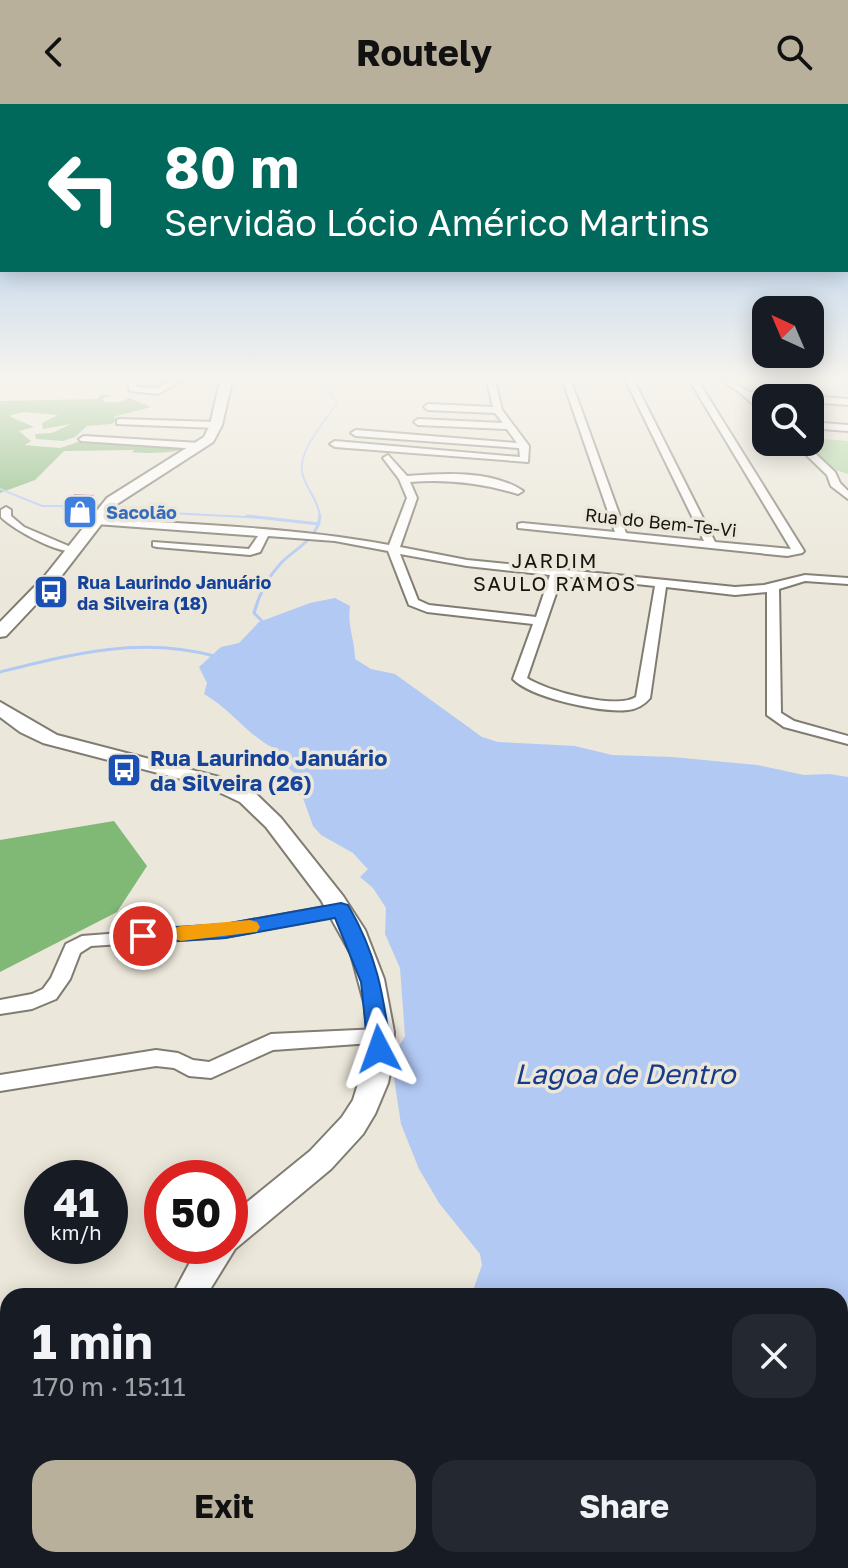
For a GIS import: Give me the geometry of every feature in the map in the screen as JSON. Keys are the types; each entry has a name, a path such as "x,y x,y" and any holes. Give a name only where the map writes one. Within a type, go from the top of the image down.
{"main road":[{"path":"0,632 50,580 112,501 194,449"},
{"path":"0,708 16,721 50,739 218,784 247,797 268,817 341,910 368,970 379,1037 373,1086 357,1120 326,1154 248,1221"},
{"path":"192,1288 206,1264"}],"street":[{"path":"398,449 525,460 524,449"},
{"path":"591,449 622,536"},
{"path":"664,449 711,545"},
{"name":"Rua do Bem-Te-Vi","path":"522,526 796,553 798,549 736,449"},
{"path":"813,456 832,474 838,488 848,496"},
{"path":"388,458 411,492 411,505 393,550 416,605 540,621"},
{"path":"832,474 848,476"},
{"path":"404,479 437,477 485,481 518,491"},
{"path":"6,510 6,517 14,526 72,550"},
{"path":"96,521 335,538 467,563 744,591 805,578 848,581"},
{"path":"157,544 250,552 256,550 265,532"},
{"path":"557,573 521,674 523,684 615,705 634,704 643,698 661,584"},
{"path":"773,587 774,711 777,719 848,740"},
{"path":"0,1007 50,997 58,988 72,949 88,940 225,931 341,910"},
{"path":"0,1083 156,1058 178,1061 189,1068 211,1070 271,1042 379,1037"}],"green space":[{"path":"0,449 183,449 152,453 132,452 134,450 64,451 35,480 0,493"},
{"path":"824,449 848,449 848,474 836,470 820,456 824,456"},
{"path":"114,821 147,866 117,912 0,972 0,840"}],"water":[{"name":"Lagoa de Dentro","path":"335,598 350,606 355,659 371,669 395,674 482,737 498,742 575,746 612,755 672,757 757,765 804,775 848,777 848,1288 474,1288 482,1265 480,1254 439,1203 419,1169 401,1124 394,1078 395,1053 405,1036 400,968 385,934 386,908 373,888 360,877 368,869 353,853 321,835 313,826 303,798 287,784 295,774 286,766 274,762 275,749 204,694 207,683 199,667 221,647 239,643 259,622 310,603"}],"building":[{"path":"75,495 92,496 82,509 64,508"}],"waterway":[{"path":"306,449 303,476 320,517"},
{"path":"0,489 42,506 69,506"},
{"path":"89,504 101,506"},
{"path":"111,510 264,518"},
{"path":"247,516 318,524"},
{"path":"318,524 320,517"},
{"path":"265,624 254,613 264,586 281,563 311,537 318,524"},
{"path":"0,672 106,650 159,648 214,656"}],"slow traffic":[{"path":"181,933 250,927"}],"place":[{"name":"Sacolão","path":"80,512"},
{"name":"Rua Laurindo Januário da Silveira (18)","path":"51,592"},
{"name":"Rua Laurindo Januário da Silveira (26)","path":"124,770"}],"district":[{"name":"JARDIM SAULO RAMOS","path":"555,572"}],"route":[{"path":"143,936 225,931 341,910 365,959 377,1012 379,1049"}]}
